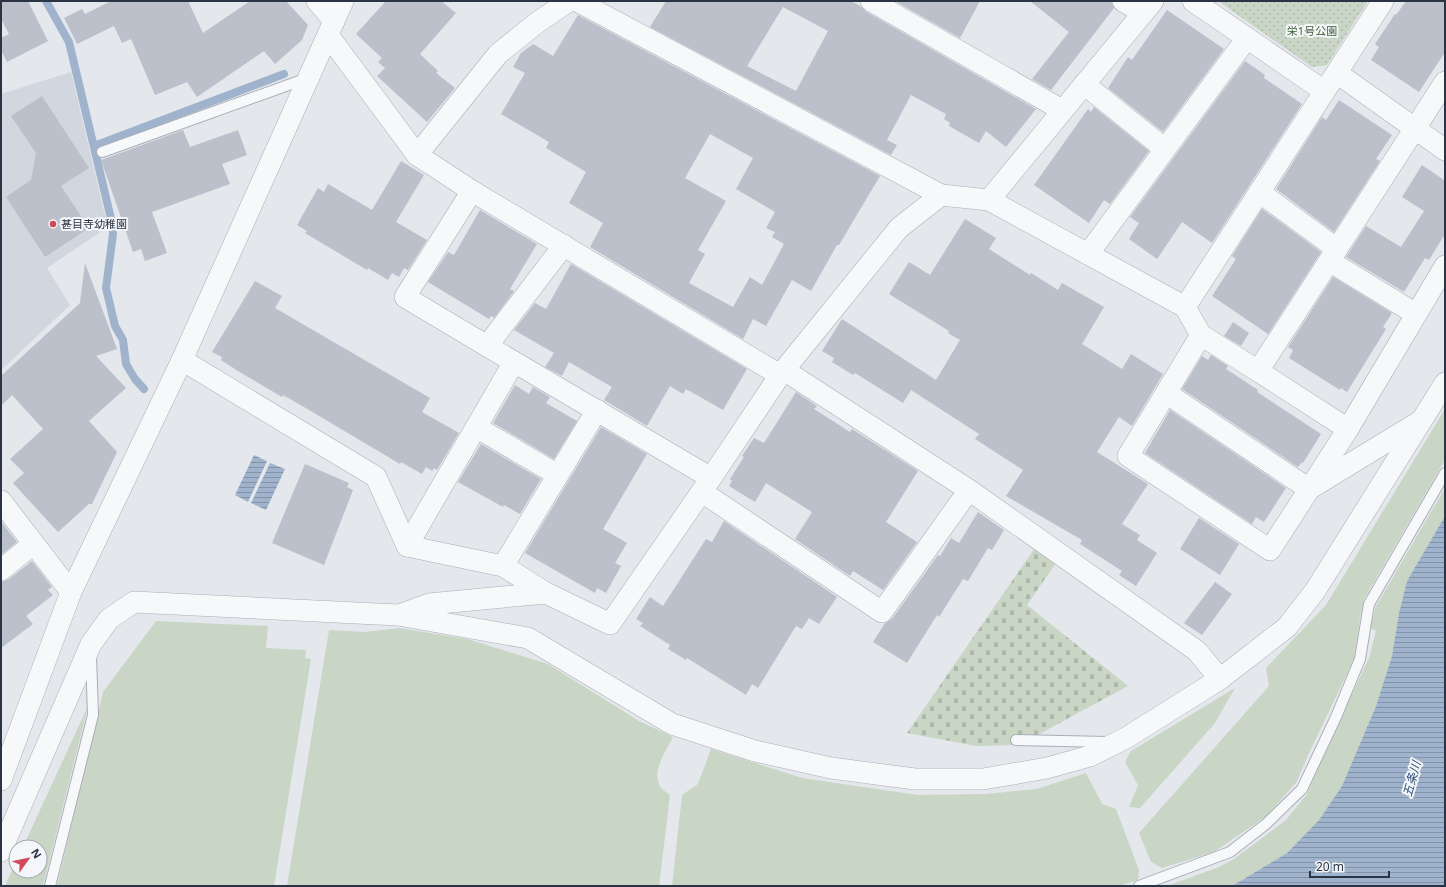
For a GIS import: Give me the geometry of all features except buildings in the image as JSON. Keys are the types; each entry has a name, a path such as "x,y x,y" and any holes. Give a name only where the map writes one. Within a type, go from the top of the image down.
{"street":[{"path":"317,1 331,28 417,155 472,191 782,372 969,490 1197,651 1220,679"},
{"path":"1,779 71,592 182,360 343,1"},
{"path":"417,155 498,54 538,22 569,1"},
{"path":"577,1 941,195 989,200 1185,307 1201,335 1348,428"},
{"path":"871,1 1062,110"},
{"path":"989,200 1148,7 1123,1"},
{"path":"1193,1 1324,91"},
{"path":"1185,307 1383,1"},
{"path":"1088,254 1247,38"},
{"path":"1337,73 1445,150"},
{"path":"1258,371 1445,82"},
{"path":"1084,84 1165,149"},
{"path":"472,191 405,298 597,410 706,485 882,612 969,490"},
{"path":"1259,192 1333,255 1416,314"},
{"path":"407,546 503,566 546,593 610,624 782,372 899,228 941,195"},
{"path":"487,346 564,245"},
{"path":"1201,335 1128,456 1270,550 1348,428 1445,266"},
{"path":"182,360 376,477 407,546"},
{"path":"407,546 514,362"},
{"path":"1,851 91,644 109,619 134,602 398,615 528,638 672,724 755,751 831,768 915,779 983,779 1047,768 1090,756 1116,742 1220,679 1287,627 1315,591 1445,383"},
{"path":"1166,393 1309,489"},
{"path":"503,566 597,410"},
{"path":"1309,489 1423,420"},
{"path":"476,427 558,475"},
{"path":"1,502 71,592"},
{"path":"1,570 34,544"},
{"path":"398,615 429,604 546,593"}],"lane":[{"path":"102,152 309,78"},
{"path":"1139,886 1230,852 1266,824 1302,789 1336,717 1360,659 1369,604 1445,473"},
{"path":"50,886 93,715 91,644"},
{"path":"1016,740 1116,742"}],"shaded area":[{"name":"甚目寺幼稚園","path":"71,72 106,220 105,229 47,268 70,305 1,370 1,94"}],"green space":[{"name":"栄1号公園","path":"1218,1 1368,1 1327,65 1312,67"},
{"path":"1445,409 1445,460 1364,599 1354,659 1296,783 1265,817 1214,852 1162,868 1151,862 1139,833 1269,686 1266,668 1326,605"},
{"path":"1445,488 1445,516 1407,581 1399,613 1392,656 1376,706 1342,786 1319,820 1287,853 1232,886 1167,886 1219,867 1234,859 1286,820 1307,794 1320,762 1369,658 1376,631 1371,628 1375,608"},
{"path":"1037,545 1058,560 1027,605 1128,686 1019,745 976,746 907,733"},
{"path":"156,621 268,626 266,648 306,650 305,658 311,659 274,886 57,886 103,692"},
{"path":"399,628 467,639 548,664 639,721 673,737 660,763 657,776 658,783 662,789 670,795 659,886 287,886 329,630 365,632"},
{"path":"1235,688 1215,723 1140,808 1129,807 1138,785 1125,762 1131,751"},
{"path":"88,706 48,866 48,839 27,839"},
{"path":"711,749 802,778 918,795 986,794 1037,789 1086,773 1102,804 1116,809 1139,870 1138,880 1119,886 672,886 682,795 698,784"},
{"path":"8,879 45,879 43,886 5,886"}],"water":[{"path":"254,455 267,461 248,502 235,495"},
{"path":"270,463 285,469 266,510 251,503"},
{"name":"五条川","path":"1445,516 1445,886 1232,886 1287,853 1319,820 1342,786 1376,706 1392,656 1399,613 1407,581"}],"waterway":[{"path":"46,1 69,42 112,223 113,234 106,288 115,326 123,340 126,364 135,379 144,389"},
{"path":"94,146 284,74"}],"place":[{"name":"甚目寺幼稚園","path":"53,224"}]}
